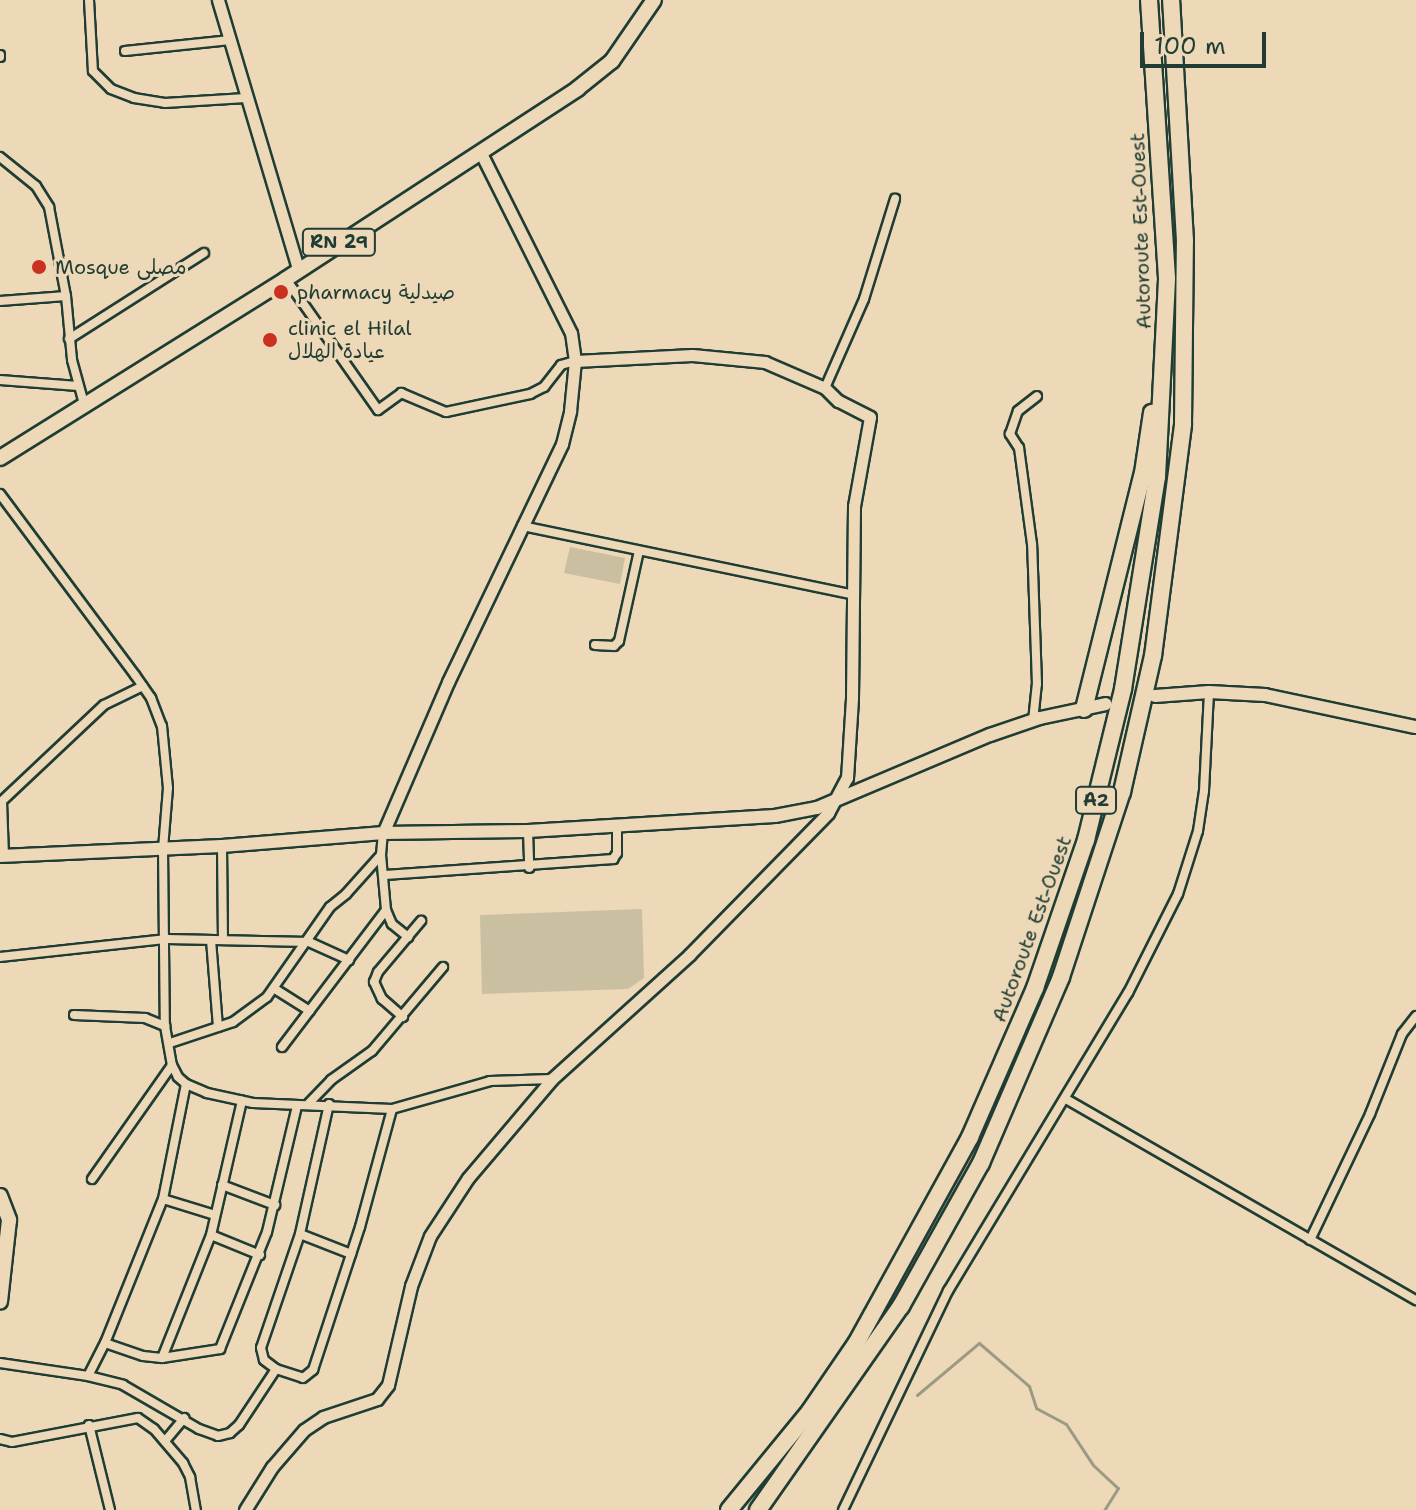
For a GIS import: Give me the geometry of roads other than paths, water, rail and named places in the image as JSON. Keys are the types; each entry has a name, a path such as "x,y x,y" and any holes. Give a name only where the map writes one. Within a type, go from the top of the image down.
{"highway":[{"name":"Autoroute Est-Ouest","path":"729,1510 810,1411 890,1286 970,1137 1035,988 1086,840 1134,632 1157,477 1167,278 1149,0"},
{"name":"Autoroute Est-Ouest","path":"758,1510 901,1306 981,1163 1061,977 1130,764 1162,604 1183,424 1185,241 1171,0"},
{"path":"1084,709 1143,473 1165,320"}],"main road":[{"name":"RN 29","path":"0,458 286,279 298,268 577,89 612,61 654,0"},
{"path":"1155,696 1209,692 1296,700 1416,727"},
{"path":"2,856 222,846 383,833 528,831 775,816 817,808 841,795 1033,721 1106,704"},
{"path":"0,1196 9,1220 0,1302"}],"street":[{"path":"89,0 93,71 111,89 134,98 165,103 246,98"},
{"path":"218,0 298,268"},
{"path":"125,51 230,40"},
{"path":"408,937 392,924 386,910 381,855 383,833 448,682 562,444 570,411 575,361 571,333 481,153"},
{"path":"0,157 36,186 49,207 66,296 69,339 84,404"},
{"path":"825,388 864,299 895,199"},
{"path":"69,339 204,253"},
{"path":"245,1510 272,1467 304,1430 323,1417 377,1399 388,1385 411,1286 430,1236 468,1178 552,1079 745,900 828,813 841,795 847,778 854,506 872,423 866,414 838,401 825,388 765,362 727,356 575,361 561,365 544,387 530,394 446,412 401,393 378,410 286,279"},
{"path":"0,301 66,296"},
{"path":"0,380 78,386"},
{"path":"1033,721 1037,684 1032,544 1019,448 1010,434 1018,411 1037,396"},
{"path":"0,494 143,686 162,726 168,788 163,849 167,939 165,1026 172,1065 186,1084 242,1101 392,1109 490,1081 552,1079"},
{"path":"522,526 854,595"},
{"path":"595,645 614,646 619,641 639,551"},
{"path":"2,856 2,801 104,705 143,686"},
{"path":"843,1510 948,1291 1143,968 1189,863 1204,791 1209,692"},
{"path":"385,875 529,868 613,859 617,853 617,825"},
{"path":"528,831 529,868"},
{"path":"222,846 223,940"},
{"path":"170,1043 218,1027 253,1010 275,989 330,907 381,855"},
{"path":"282,1047 386,910"},
{"path":"403,1017 382,999 374,982 421,921"},
{"path":"0,957 167,939 309,942 349,960"},
{"path":"211,940 218,1027"},
{"path":"309,1103 331,1080 358,1064 403,1017 443,967"},
{"path":"275,989 310,1011"},
{"path":"74,1015 145,1018 165,1026"},
{"path":"1310,1240 1370,1114 1402,1034 1416,1016"},
{"path":"92,1179 172,1065"},
{"path":"88,1376 105,1343 163,1199 186,1084"},
{"path":"1066,1099 1416,1300"},
{"path":"162,1358 211,1235 242,1101"},
{"path":"329,1104 300,1234 261,1348 264,1360 276,1369 303,1378 311,1375 351,1254 392,1109"},
{"path":"105,1343 162,1358 220,1349 260,1255 275,1205 297,1106"},
{"path":"222,1185 275,1205"},
{"path":"163,1199 215,1215"},
{"path":"300,1234 351,1254"},
{"path":"211,1235 260,1255"},
{"path":"0,1363 88,1376 123,1385 218,1436 230,1433 276,1369"},
{"path":"0,1439 12,1442 138,1418 165,1441 190,1477 196,1510"},
{"path":"165,1441 184,1418"},
{"path":"89,1425 110,1510"}],"waterway":[{"path":"917,1395 979,1343 1029,1386 1036,1408 1066,1424 1093,1465 1118,1488 1104,1510"}],"place":[{"name":"Mosque مصلى","path":"39,267"},
{"name":"pharmacy صيدلية","path":"281,292"},
{"name":"clinic el Hilal عيادة الهلال","path":"270,340"}]}
